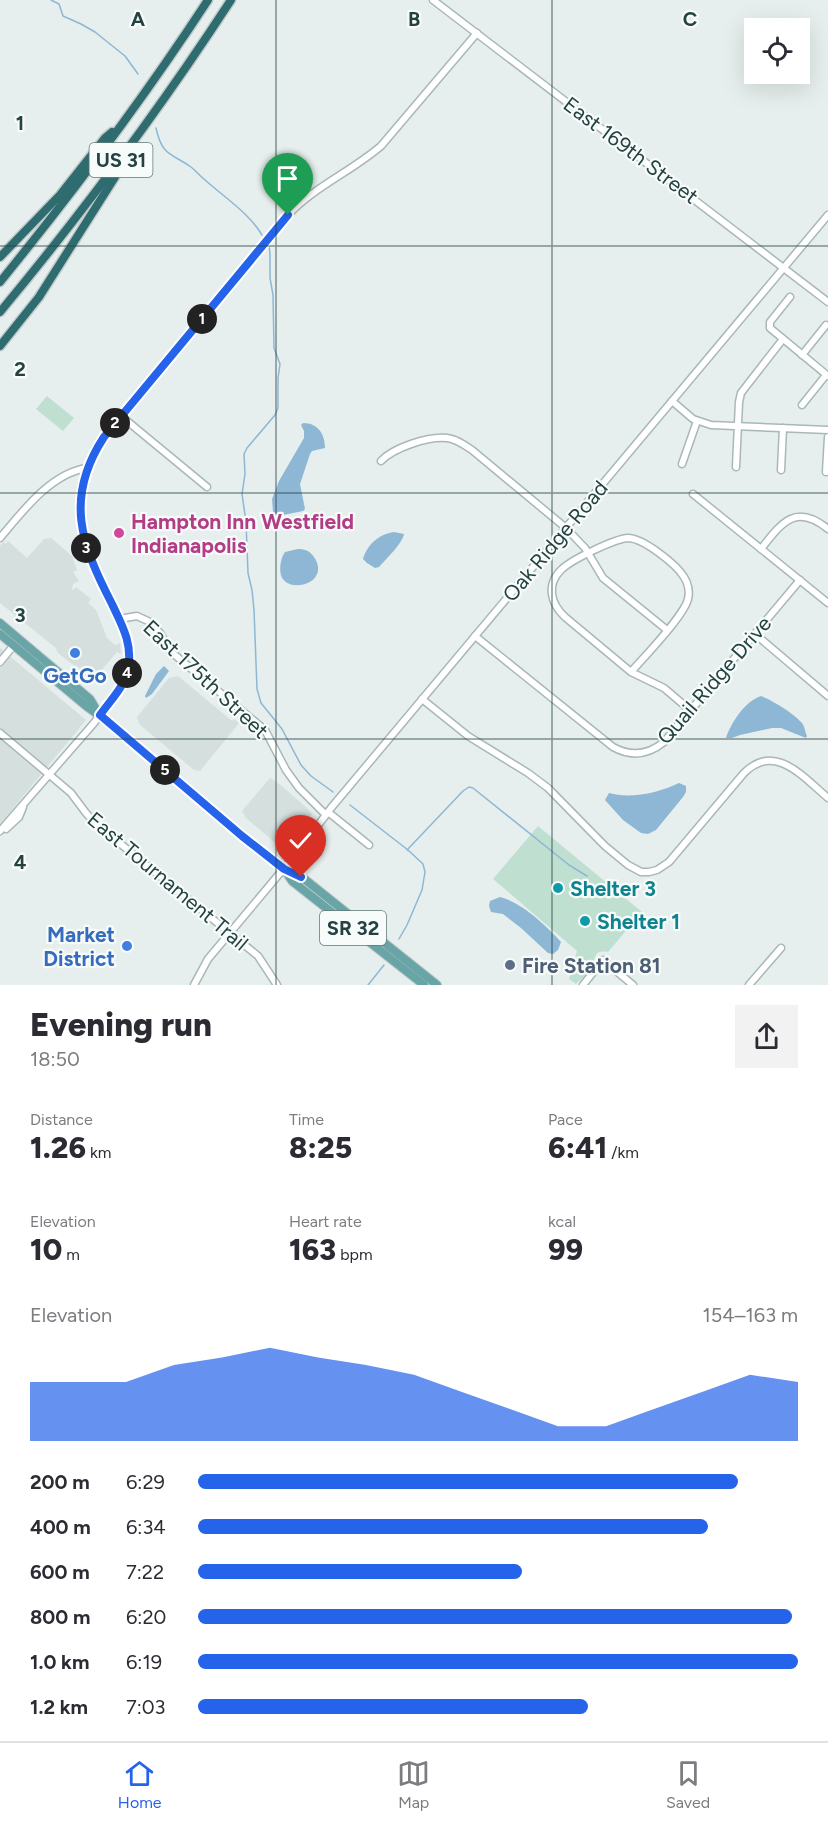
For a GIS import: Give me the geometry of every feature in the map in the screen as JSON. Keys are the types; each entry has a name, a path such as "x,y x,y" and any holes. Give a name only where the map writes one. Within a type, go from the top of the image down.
{"highway":[{"name":"US 31","path":"0,282 120,127 208,0"},
{"name":"US 31","path":"0,312 122,159 231,0"},
{"path":"0,257 56,200 105,138 120,127"},
{"path":"0,346 51,279 115,177 122,159"}],"main road":[{"name":"SR 32","path":"0,623 90,699 100,715"},
{"name":"SR 32","path":"0,634 284,869 292,880 424,985"},
{"name":"SR 32","path":"284,869 298,874 437,985"}],"street":[{"name":"East 169th Street","path":"434,0 828,302"},
{"path":"0,832 100,715 120,688 128,670 130,647 125,632 91,561 81,531 80,502 87,468 99,445 297,205 381,146 477,33"},
{"name":"Oak Ridge Road","path":"194,985 205,963 284,869 327,813 828,215"},
{"path":"790,297 769,324 771,330 827,376 802,405"},
{"path":"802,355 826,325"},
{"path":"736,467 739,402 742,390 783,339"},
{"path":"672,401 697,421 711,425 828,430"},
{"path":"121,416 207,488"},
{"path":"682,464 697,421"},
{"path":"781,470 783,428"},
{"path":"381,461 387,454 400,447 443,437 460,442 566,528 582,543 603,578 667,630"},
{"path":"826,472 828,437"},
{"path":"0,538 44,489 76,471 87,468"},
{"path":"693,494 828,603"},
{"path":"761,549 780,525 796,516 803,515 815,519 828,529"},
{"path":"631,672 681,613 688,599 687,582 675,568 647,545 633,539 617,540 558,572 552,586 553,601 565,617 631,672 664,688 691,711"},
{"name":"Quail Ridge Drive","path":"475,636 613,747 619,751 638,754 654,749 664,742 800,580"},
{"name":"East 175th Street","path":"119,619 137,616 150,622 160,633 170,651 265,730 294,782 310,800 369,844"},
{"path":"755,634 828,696"},
{"path":"0,662 14,645"},
{"path":"423,699 468,736 548,788 605,846 628,865 641,872 657,870 669,862 755,763 770,760 786,764 828,798"},
{"name":"East Tournament Trail","path":"0,733 71,793 89,818 258,956 277,985"},
{"path":"749,985 781,948"},
{"path":"583,985 603,960 633,985"}],"shaded area":[{"path":"51,538 72,556 77,570 73,572 79,581 73,584 72,589 76,587 91,599 88,603 96,610 107,638 115,645 120,643 121,654 117,652 93,680 0,603 0,546 3,542 6,544 8,541 27,558 44,539"},
{"path":"0,648 86,720 0,824"},
{"path":"178,676 232,721 234,719 239,723 200,771 194,770 139,724 137,717 169,678"},
{"path":"270,778 312,814 288,843 279,846 246,818 242,811"}],"green space":[{"path":"47,396 74,418 63,431 36,409"},
{"path":"538,826 642,912 608,952 596,954 589,971 576,984 569,979 577,951 493,879"}],"water":[{"path":"303,423 313,425 320,430 325,448 312,451 300,484 305,509 278,516 273,512 272,499 279,481 304,438 301,425"},
{"path":"394,532 404,534 403,538 379,567 375,568 363,559 367,549 374,541"},
{"path":"298,549 311,553 318,566 313,580 298,585 285,581 280,569 285,552"},
{"path":"164,666 169,671 152,694 146,698 156,674"},
{"path":"761,696 799,719 804,726 806,738 781,728 772,728 726,738 739,713"},
{"path":"679,783 686,786 683,797 656,830 648,834 641,833 623,820 605,800 609,793 644,794 663,790"},
{"path":"500,897 525,909 541,922 561,942 558,950 553,954 548,953 503,914 491,912 490,901"}],"waterway":[{"path":"51,0 59,4 63,16 95,32 125,56 138,74"},
{"path":"156,128 164,149 191,167 236,206 262,235"},
{"path":"269,245 274,348 280,364 278,408 244,454 245,474 242,494 246,522 248,573 254,610 257,689 261,703 282,729 301,765 311,776 333,792"},
{"path":"407,850 469,787 569,865 587,876"},
{"path":"350,805 423,864 425,872 422,890 399,939"},
{"path":"368,985 384,965"}],"place":[{"name":"Hampton Inn Westfield Indianapolis","path":"119,533"},
{"name":"GetGo","path":"75,653"},
{"name":"Shelter 3","path":"558,888"},
{"name":"Shelter 1","path":"585,921"},
{"name":"Market District","path":"127,946"},
{"name":"Fire Station 81","path":"510,965"}],"route":[{"path":"288,215 104,437 93,454 86,472 81,493 80,512 81,531 87,552 130,647 127,674 120,688 100,715 242,836 284,869 301,877"}]}
